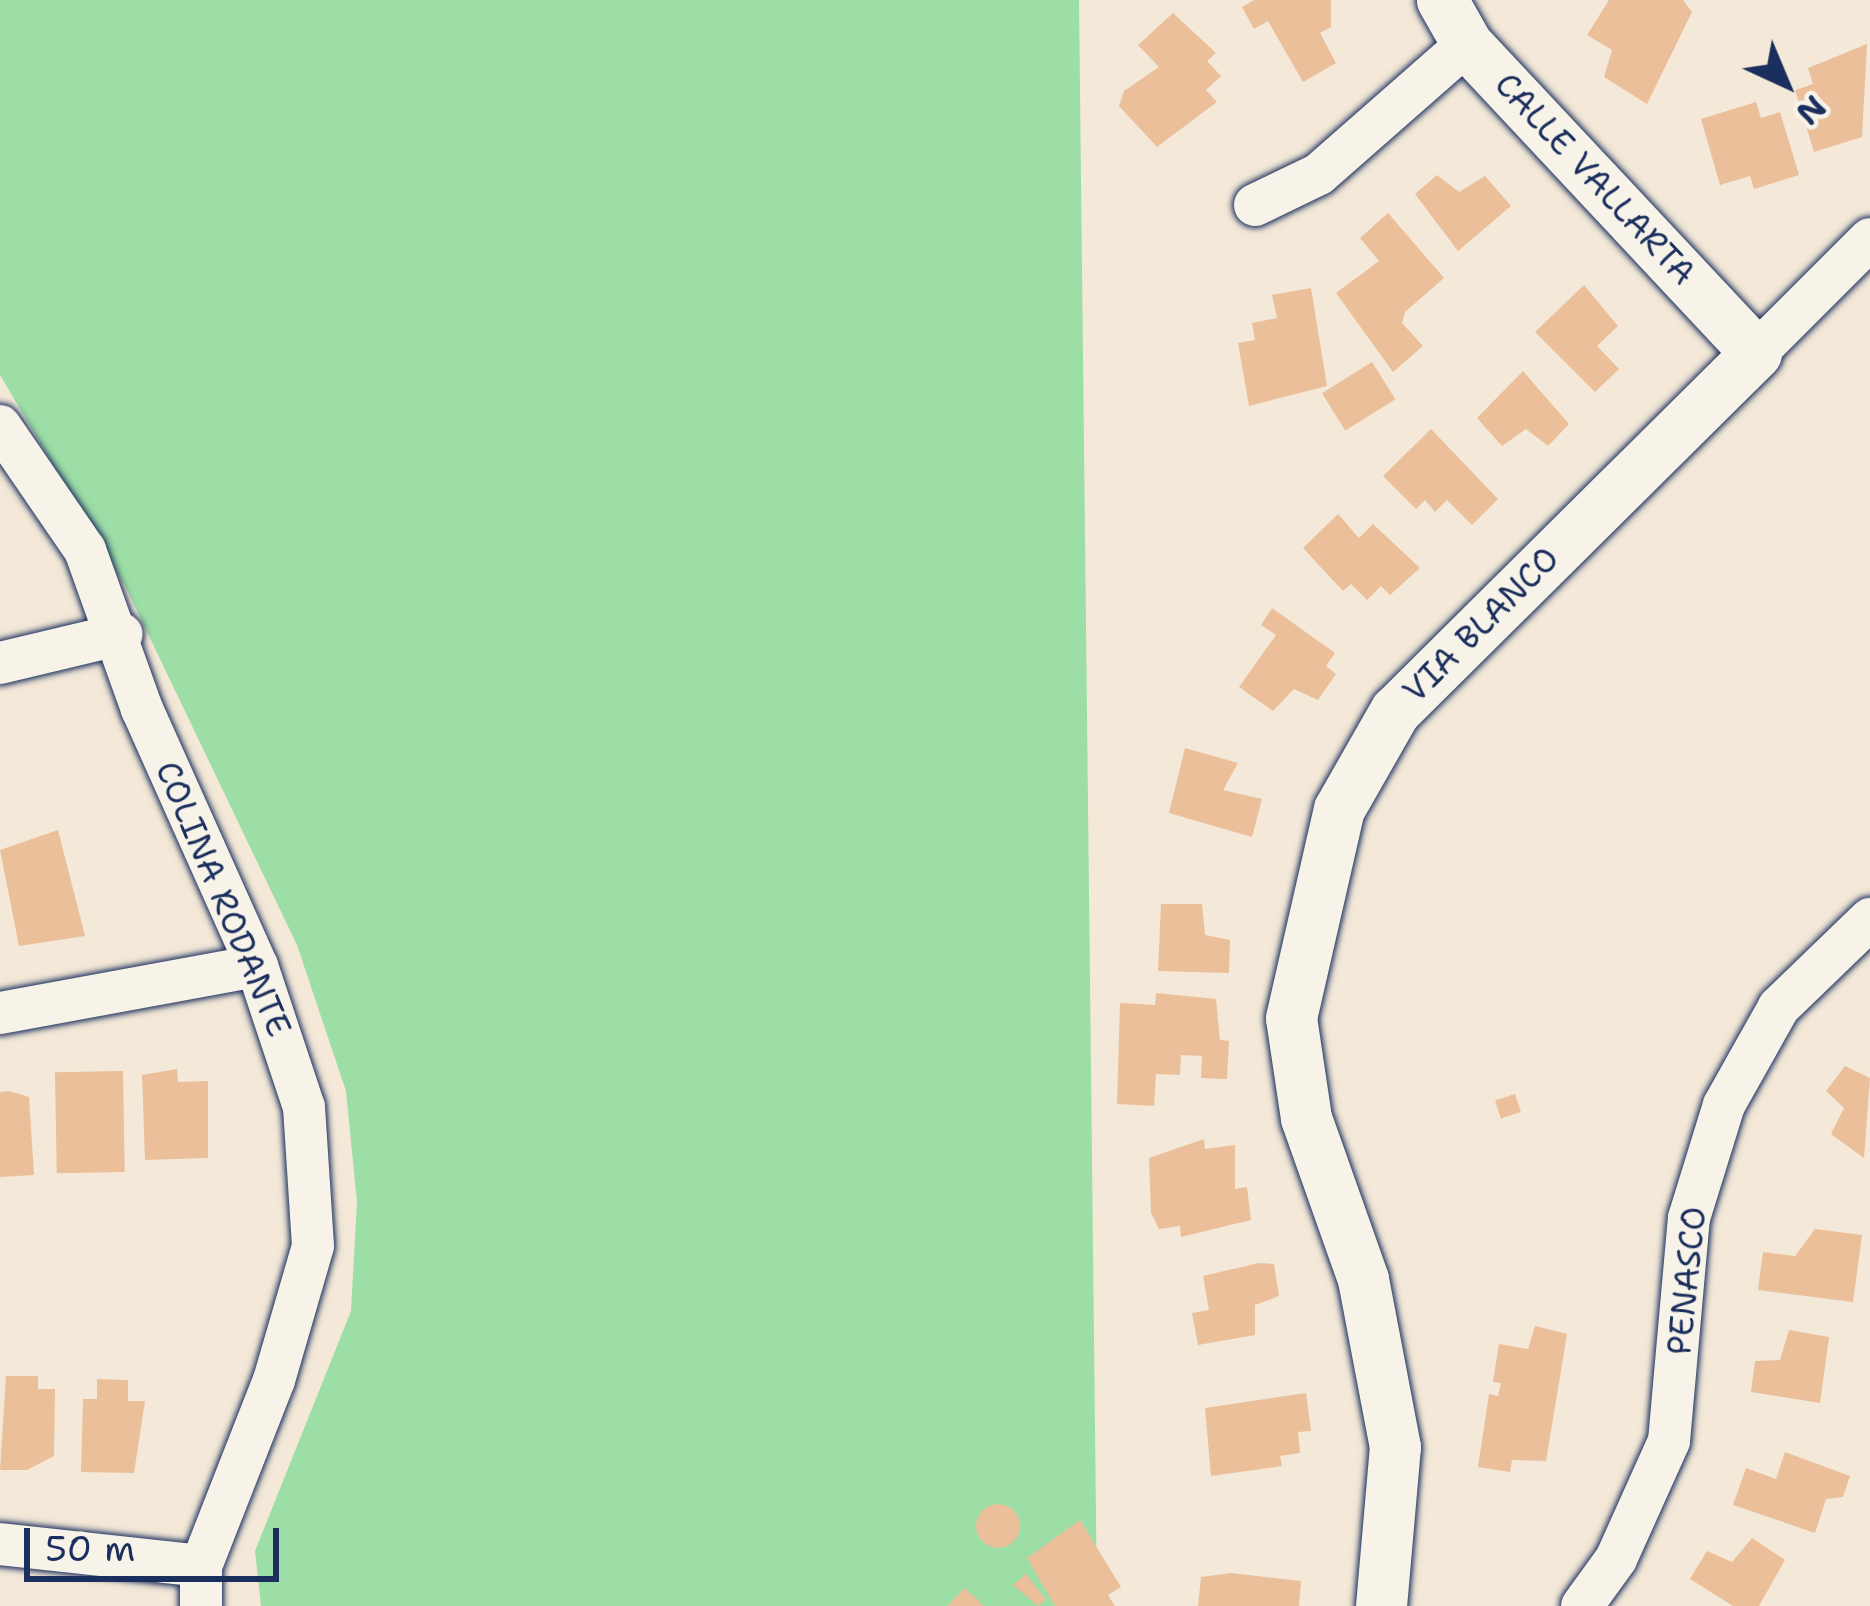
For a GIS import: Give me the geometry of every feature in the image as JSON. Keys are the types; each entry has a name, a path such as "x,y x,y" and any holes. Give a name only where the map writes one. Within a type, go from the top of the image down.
{"street":[{"name":"CALLE VALLARTA","path":"1442,0 1467,44 1756,353"},
{"path":"1255,205 1319,174 1467,44"},
{"name":"VIA BLANCO","path":"1381,1606 1395,1447 1363,1279 1306,1118 1291,1018 1339,809 1395,711 1870,239"},
{"name":"COLINA RODANTE","path":"0,426 85,550 122,634 142,709 257,966 304,1107 313,1246 274,1380 201,1586"},
{"path":"0,663 122,634"},
{"name":"PENASCO","path":"1582,1606 1616,1559 1669,1441 1689,1218 1724,1105 1779,1007 1870,919"},
{"path":"0,1013 257,966"},
{"path":"0,1544 201,1586"}],"green space":[{"path":"0,0 1079,0 1097,1606 261,1606 255,1551 351,1311 357,1202 346,1091 297,945 126,588 0,375"}],"building":[{"path":"1254,0 1331,0 1331,27 1320,33 1336,63 1303,82 1268,21 1254,29 1242,7"},
{"path":"1609,0 1683,0 1692,12 1647,104 1604,77 1612,50 1587,35"},
{"path":"1173,13 1216,53 1207,61 1221,76 1206,90 1217,102 1157,147 1119,106 1124,91 1159,67 1138,45"},
{"path":"1867,44 1862,137 1814,152 1795,90 1813,84 1808,68"},
{"path":"1756,102 1761,118 1780,112 1799,175 1754,189 1750,176 1720,185 1701,119"},
{"path":"1437,175 1459,192 1485,176 1511,206 1458,251 1415,194"},
{"path":"1388,213 1444,278 1405,312 1402,323 1423,346 1393,372 1336,293 1379,261 1360,238"},
{"path":"1584,285 1618,326 1597,346 1619,369 1595,392 1535,332"},
{"path":"1311,288 1327,386 1249,406 1238,343 1255,340 1252,323 1277,318 1272,295"},
{"path":"1372,362 1395,399 1345,431 1322,393"},
{"path":"1523,371 1569,424 1548,446 1526,429 1502,446 1477,418"},
{"path":"1431,429 1498,499 1472,525 1447,500 1435,512 1425,500 1416,509 1383,476"},
{"path":"1338,514 1359,538 1373,524 1420,568 1390,595 1381,586 1367,600 1351,584 1343,591 1303,548"},
{"path":"1272,608 1335,653 1326,666 1336,674 1318,700 1294,689 1273,711 1239,687 1276,635 1261,625"},
{"path":"1185,748 1238,763 1223,790 1262,799 1252,837 1169,813"},
{"path":"58,830 85,936 19,946 0,850"},
{"path":"1161,904 1202,904 1205,935 1230,940 1229,973 1158,971"},
{"path":"1156,993 1216,999 1220,1040 1229,1041 1227,1079 1201,1078 1202,1056 1181,1055 1180,1075 1156,1074 1154,1106 1117,1104 1120,1003 1155,1005"},
{"path":"1845,1066 1870,1078 1864,1158 1831,1134 1844,1108 1826,1091"},
{"path":"177,1069 178,1082 208,1081 208,1158 145,1160 142,1075"},
{"path":"123,1071 125,1172 57,1173 55,1072"},
{"path":"0,1092 29,1097 34,1175 0,1177"},
{"path":"1515,1094 1521,1112 1501,1119 1495,1100"},
{"path":"1204,1139 1205,1149 1235,1145 1235,1189 1247,1187 1251,1220 1181,1237 1180,1226 1159,1229 1151,1213 1149,1158"},
{"path":"1815,1229 1862,1235 1853,1302 1758,1290 1763,1252 1795,1256"},
{"path":"1274,1264 1279,1296 1255,1305 1255,1335 1198,1345 1192,1313 1209,1310 1203,1276"},
{"path":"1535,1326 1567,1334 1546,1461 1512,1460 1510,1472 1478,1467 1489,1394 1498,1396 1501,1383 1493,1382 1499,1344 1528,1349"},
{"path":"1789,1330 1829,1337 1820,1403 1751,1392 1755,1361 1780,1360"},
{"path":"6,1376 38,1376 38,1389 55,1389 54,1456 27,1470 0,1470"},
{"path":"97,1379 128,1380 128,1401 145,1401 134,1473 81,1472 83,1399 97,1399"},
{"path":"1306,1393 1311,1431 1298,1432 1300,1453 1280,1456 1282,1466 1211,1476 1205,1408"},
{"path":"1785,1452 1850,1476 1843,1497 1826,1499 1815,1533 1733,1505 1746,1468 1776,1479"},
{"path":"998,1504 1014,1510 1020,1526 1014,1542 998,1548 982,1542 976,1526 982,1510"},
{"path":"1080,1520 1121,1587 1108,1595 1115,1606 1055,1606 1027,1558"},
{"path":"1752,1538 1785,1560 1759,1606 1733,1606 1690,1579 1707,1551 1732,1562"},
{"path":"1231,1573 1301,1581 1299,1606 1198,1606 1201,1577"},
{"path":"1026,1574 1046,1600 1038,1606 1013,1585"},
{"path":"965,1588 984,1606 947,1606"}]}
